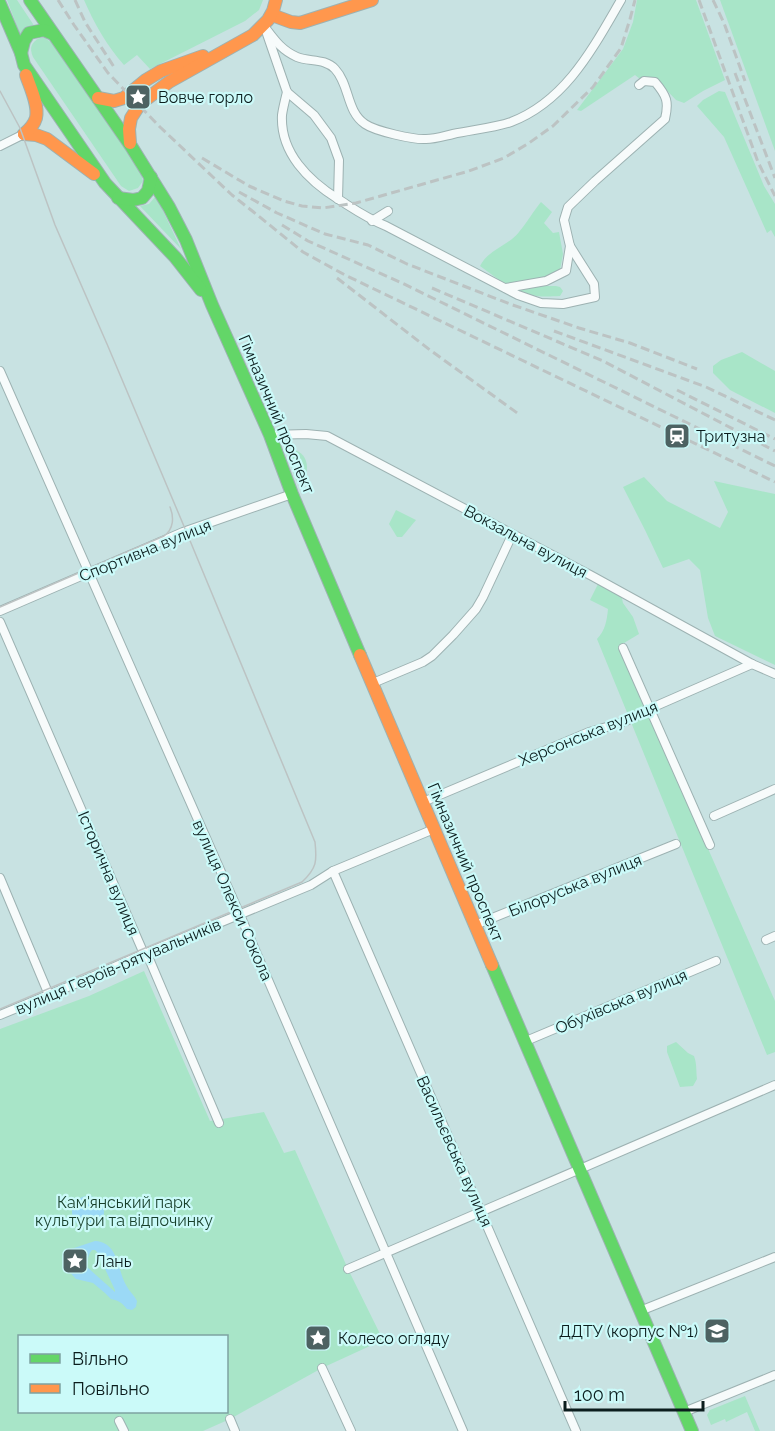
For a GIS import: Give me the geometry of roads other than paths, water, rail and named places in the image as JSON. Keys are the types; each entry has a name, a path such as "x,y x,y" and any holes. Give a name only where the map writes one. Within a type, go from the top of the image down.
{"main road":[{"name":"Гімназичний проспект","path":"30,0 131,146 170,207 186,240 434,829 692,1431"},
{"path":"131,146 129,128 132,116 138,107 175,78 253,35 272,15 276,0"},
{"path":"272,15 300,23 372,0"},
{"path":"0,4 22,59 36,112 31,128 24,134"},
{"path":"53,34 44,30 29,33 24,41 22,59 105,183"},
{"path":"98,98 114,101 124,98 161,71 231,48"},
{"path":"24,134 36,135 58,145 105,183"},
{"path":"118,198 131,200 144,198 148,193 151,177"},
{"name":"Гімназичний проспект","path":"105,183 175,257 212,304"}],"street":[{"path":"264,26 281,48 298,57 321,61 334,67 341,78 353,113 365,125 425,140 509,123 534,111 560,90 587,58 621,0"},
{"path":"264,26 287,92 314,115 331,138 339,160 338,199"},
{"path":"564,220 568,207 665,119 668,107 665,93 656,82 644,81 639,85"},
{"path":"287,92 282,115 284,135 293,159 306,176 324,192 372,221 386,226 518,295 541,303 563,304 595,297 594,284 570,246 560,211"},
{"path":"0,146 24,134"},
{"path":"372,221 388,211"},
{"path":"505,288 546,282 566,271 570,246"},
{"name":"вулиця Олекси Сокола","path":"0,371 240,915 463,1431"},
{"name":"Вокзальна вулиця","path":"270,435 327,436 592,576 752,664 775,674"},
{"name":"Спортивна вулиця","path":"0,611 183,532 292,494"},
{"path":"373,683 423,662 453,635 476,609 512,535"},
{"name":"Історична вулиця","path":"0,622 219,1123"},
{"path":"622,648 710,845"},
{"name":"Херсонська вулиця","path":"423,802 589,732 624,722 752,664"},
{"path":"714,816 775,789"},
{"name":"вулиця Героїв-рятувальників","path":"0,1015 310,885 333,871 434,829"},
{"name":"Білоруська вулиця","path":"475,925 676,844"},
{"name":"Васильєвська вулиця","path":"333,871 576,1431"},
{"path":"0,878 49,995"},
{"name":"Обухівська вулиця","path":"526,1041 717,961"},
{"path":"348,1269 775,1084"},
{"path":"640,1311 775,1257"},
{"path":"322,1368 351,1431"},
{"path":"684,1412 775,1375"},
{"path":"230,1419 235,1431"},
{"path":"119,1421 124,1431"}],"water":[{"path":"88,1196 99,1201 104,1212 99,1223 88,1228 77,1223 72,1212 77,1201"},
{"path":"95,1241 109,1246 126,1285 137,1301 136,1307 132,1310 127,1309 121,1302 111,1299 93,1283 76,1279 64,1266 64,1261 71,1249","holes":["92,1250 97,1252 115,1292 87,1267 90,1254"]}],"tram line":[{"path":"0,91 20,128 55,225 186,531 315,842 316,854 311,873 302,882 0,1009"},
{"path":"0,607 164,536 170,530 172,523 170,507"}],"railway":[{"path":"58,0 108,73 160,127 232,195 303,252 345,275 775,482"},
{"path":"75,0 85,22 114,67"},
{"path":"202,158 249,186 284,201 323,208 356,203 469,171 504,158 529,143 553,126 593,87 621,48 635,0"},
{"path":"699,0 758,162 775,196"},
{"path":"713,0 745,81"},
{"path":"735,73 775,178"},
{"path":"239,192 277,213 325,234 368,245 407,264 510,304 630,343 697,369"},
{"path":"282,225 308,241 402,283 775,466"},
{"path":"337,278 430,350 520,415"},
{"path":"432,288 603,361 775,451"},
{"path":"554,331 706,387 775,420"},
{"path":"677,390 775,439"}],"place":[{"name":"Вовче горло","path":"138,97"},
{"name":"Тритузна","path":"677,436"},
{"name":"Лань","path":"75,1261"},
{"name":"ДДТУ (корпус №1)","path":"717,1331"},
{"name":"Колесо огляду","path":"318,1338"}],"park label":[{"name":"Кам'янський парк культури та відпочинку","path":"124,1211"}]}
